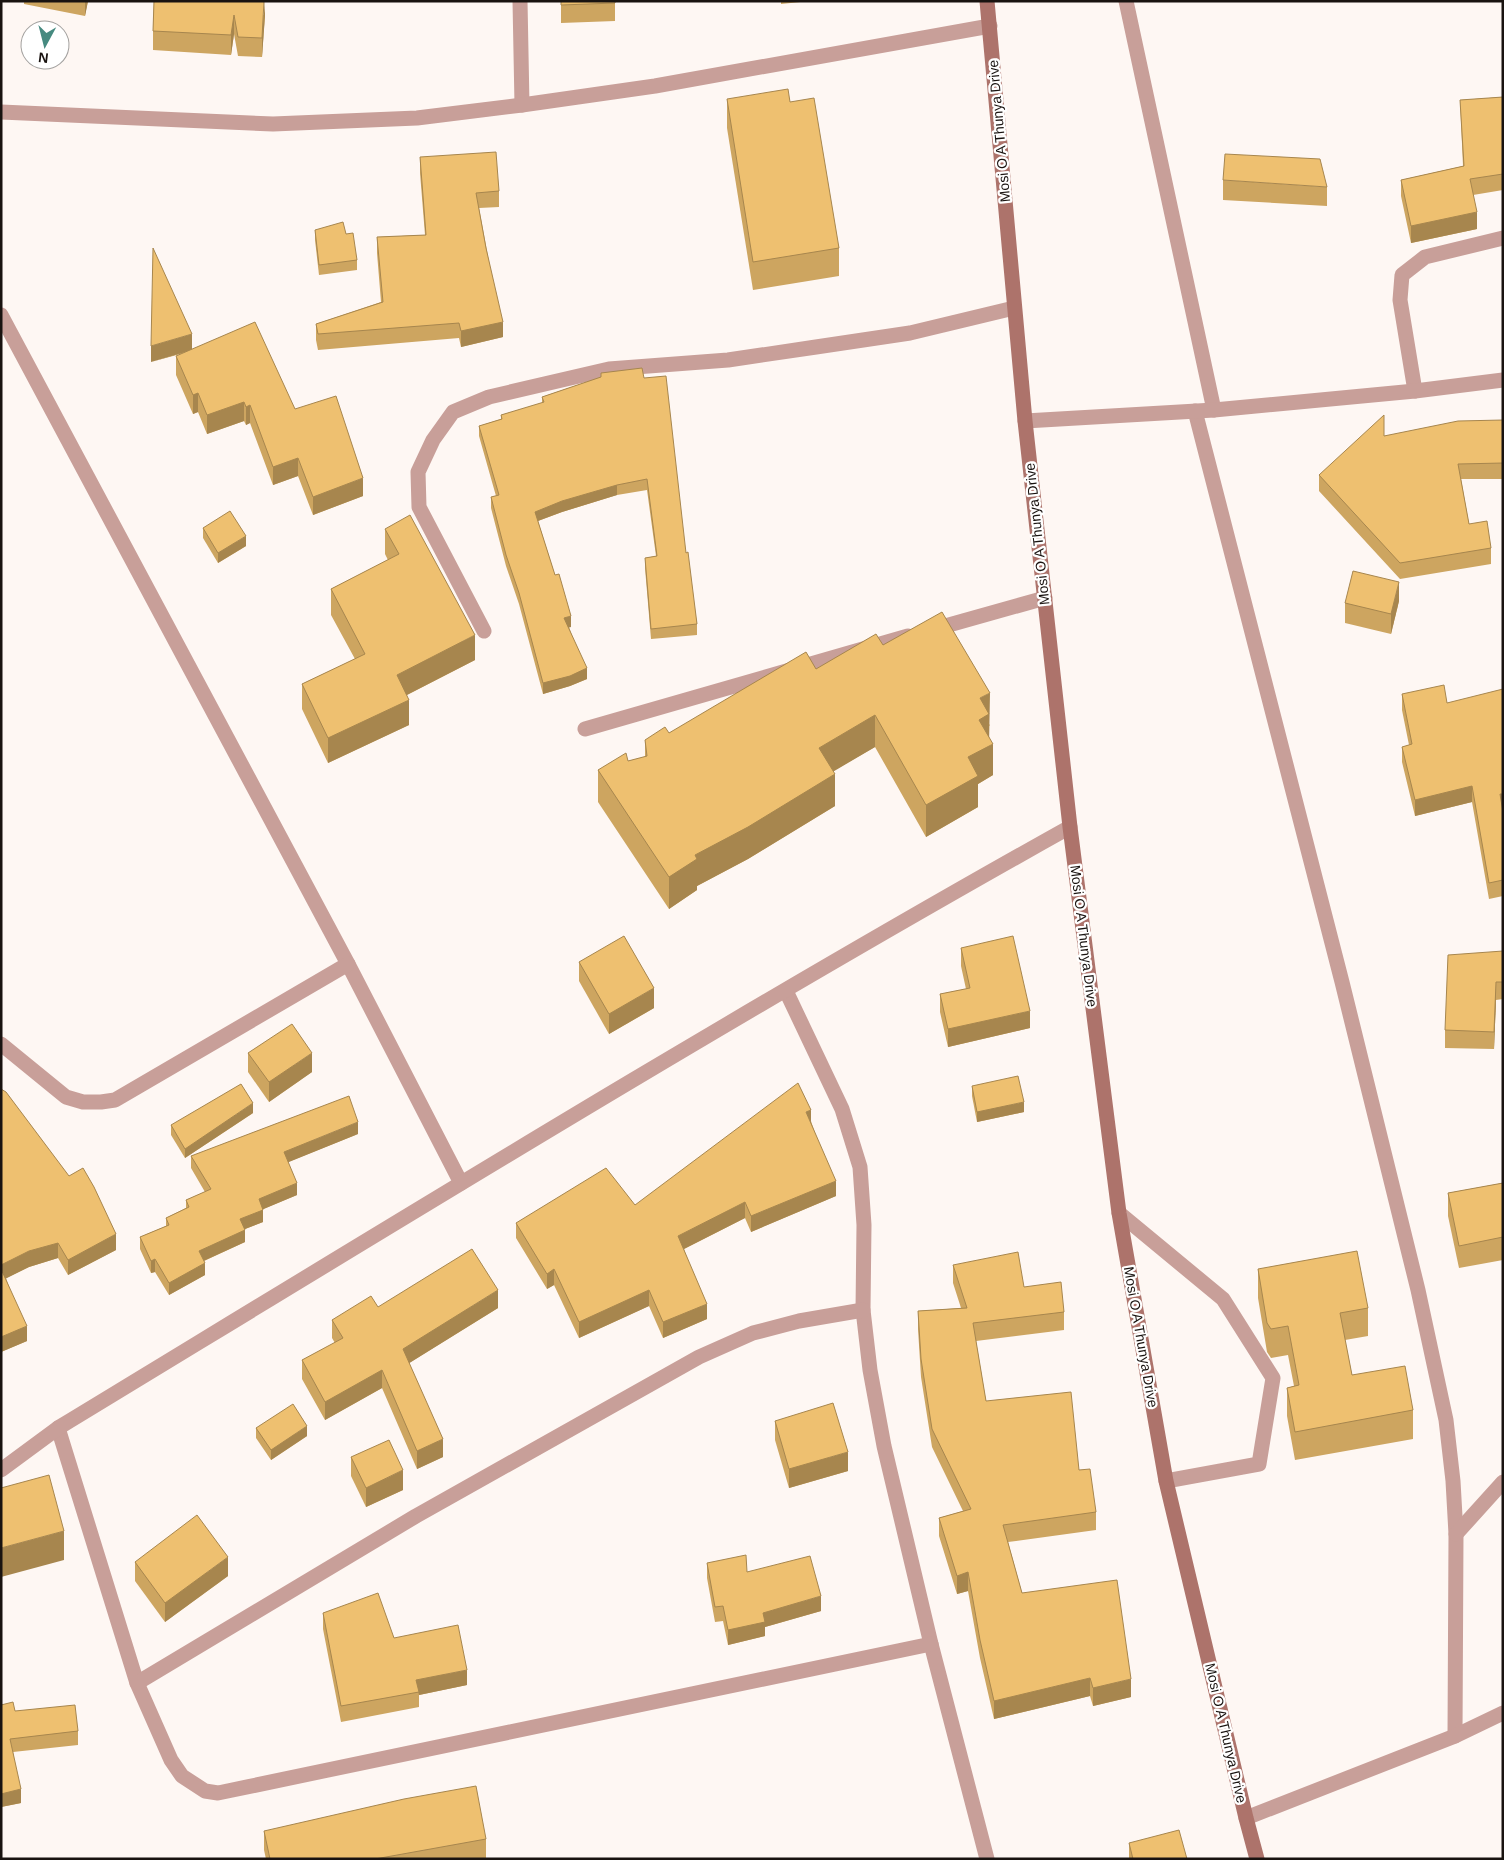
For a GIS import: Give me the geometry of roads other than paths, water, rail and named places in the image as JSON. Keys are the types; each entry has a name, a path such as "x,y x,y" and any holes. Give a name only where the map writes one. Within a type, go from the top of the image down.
{"street":[{"path":"520,1 522,106"},
{"name":"Mosi O A Thunya Drive","path":"987,1 1025,421 1070,828 1119,1212 1166,1480 1257,1859"},
{"path":"1126,1 1214,410"},
{"path":"1,112 273,124 417,118 522,106 655,86 990,26"},
{"path":"1415,391 1400,300 1402,275 1425,257 1503,238"},
{"path":"484,631 419,507 418,472 433,440 453,412 489,397 609,369 728,360 910,333 1014,308"},
{"path":"1,315 348,964 461,1184"},
{"path":"1025,421 1214,410 1415,391 1503,380"},
{"path":"1195,411 1342,982 1418,1290 1446,1420 1453,1482 1456,1534 1455,1736"},
{"path":"585,730 1045,598"},
{"path":"1,1470 58,1428 461,1184 923,909 1070,828"},
{"path":"1,1044 66,1097 83,1102 114,1100 348,964"},
{"path":"786,991 842,1109 860,1167 864,1225 863,1310 870,1370 884,1446 931,1644 987,1859"},
{"path":"1119,1212 1223,1298 1273,1378 1260,1464 1166,1480"},
{"path":"137,1683 416,1516 699,1357 753,1333 799,1321 863,1310"},
{"path":"58,1428 137,1683 171,1760 182,1776 205,1791 218,1793 931,1644"},
{"path":"1456,1534 1503,1482"},
{"path":"1246,1818 1455,1736 1503,1712"}]}
